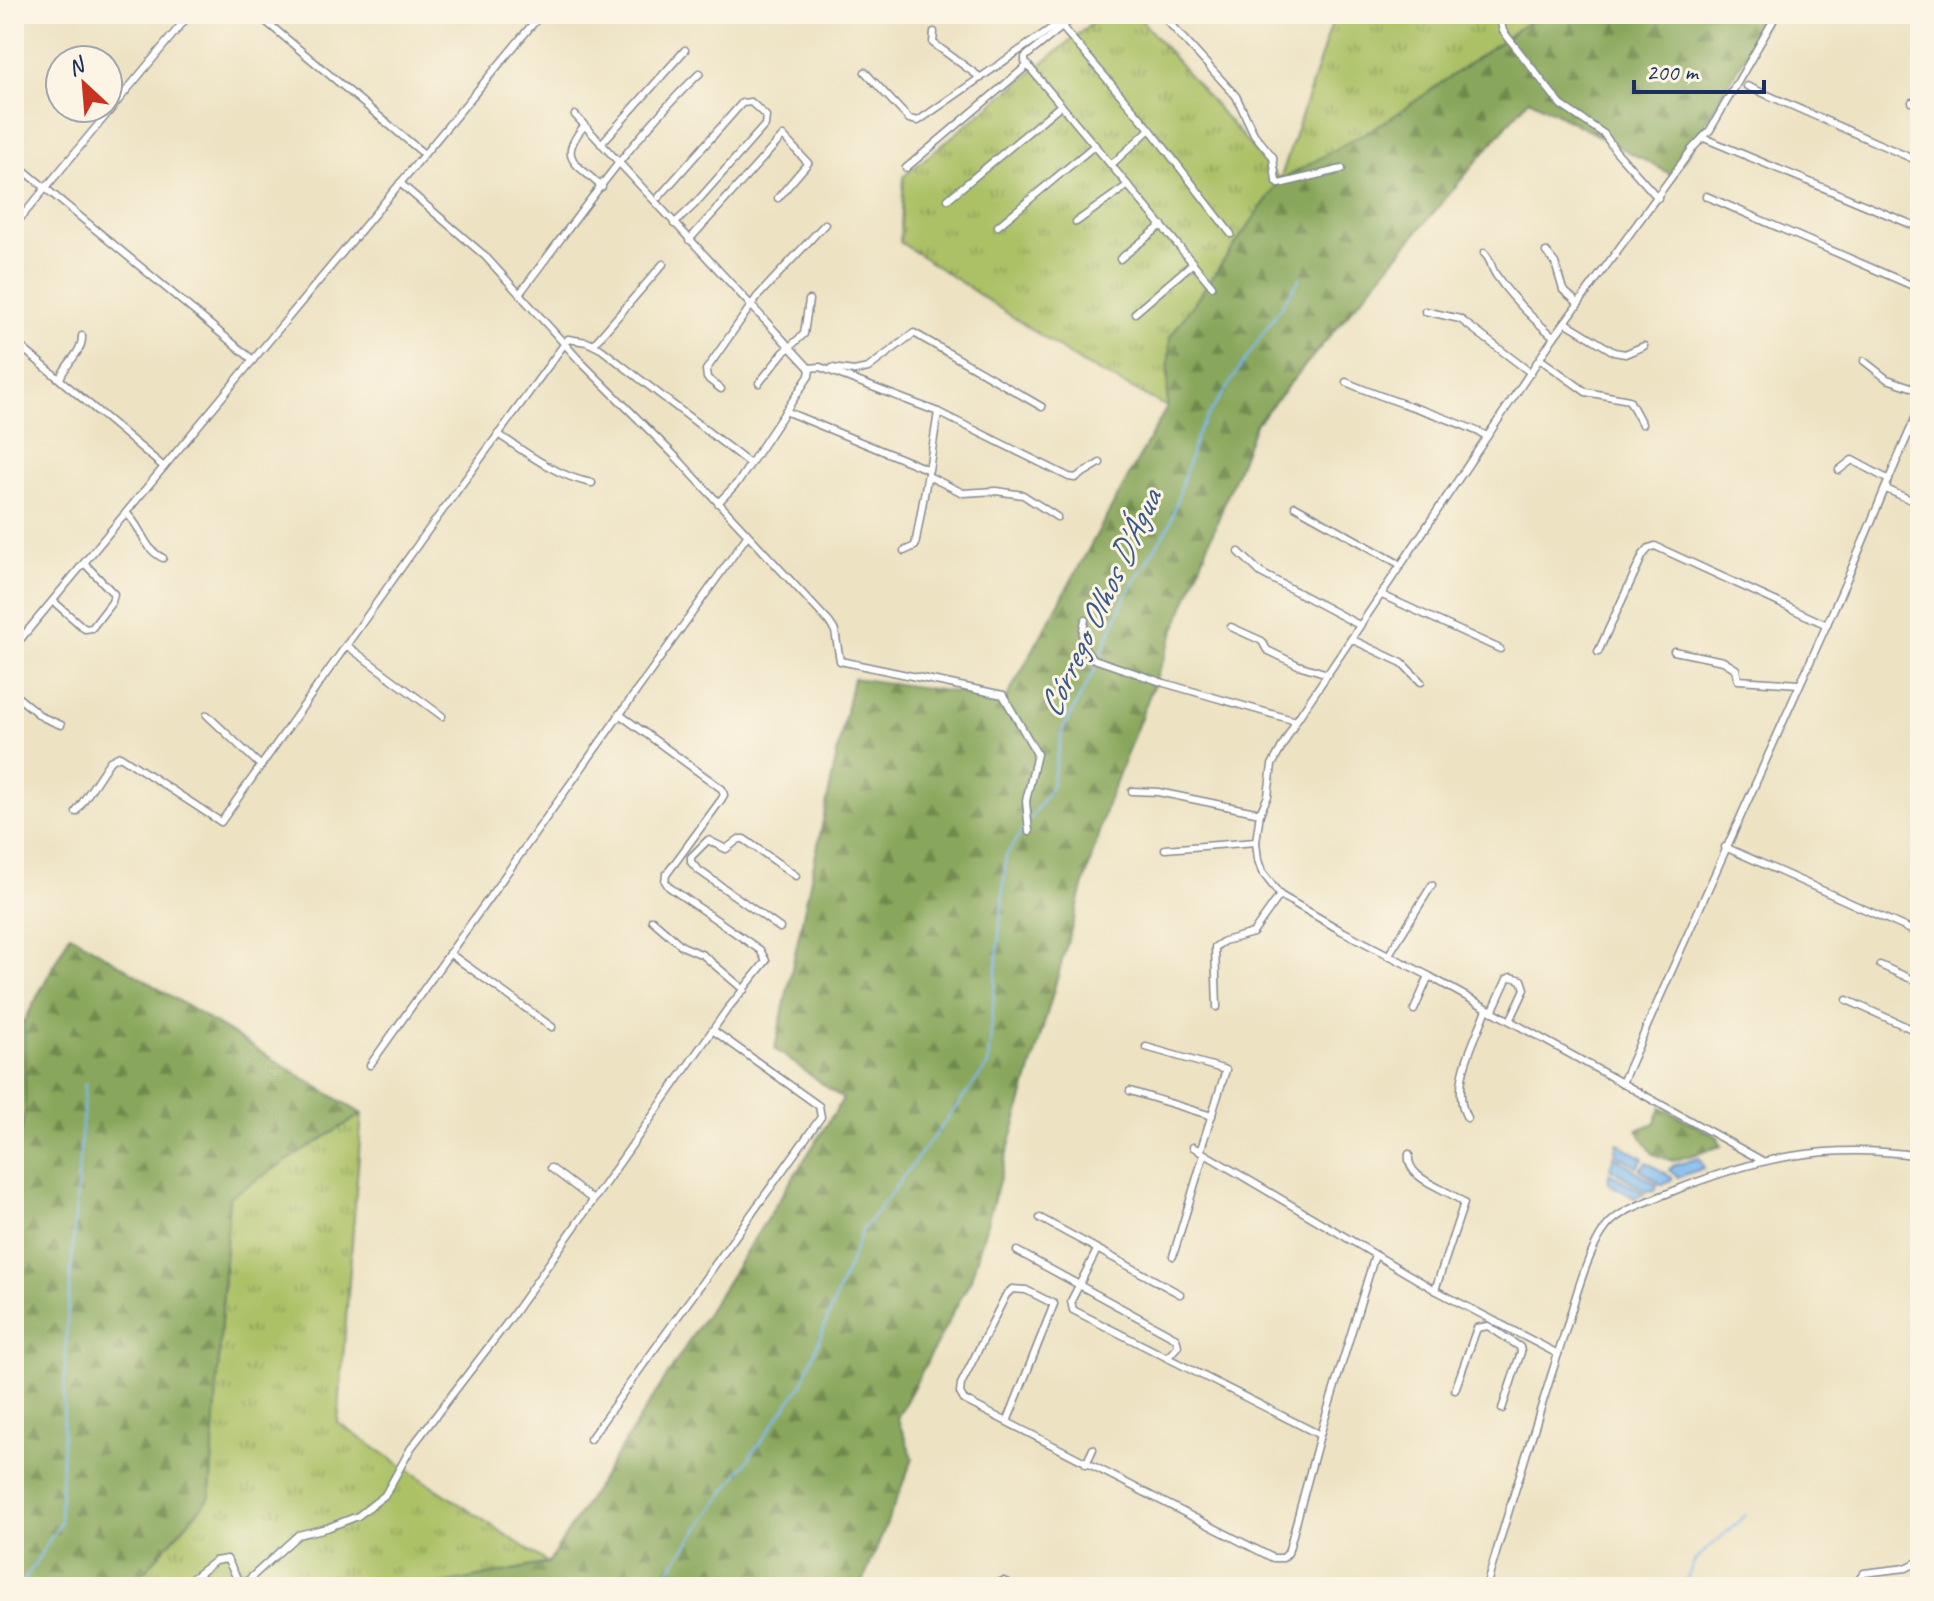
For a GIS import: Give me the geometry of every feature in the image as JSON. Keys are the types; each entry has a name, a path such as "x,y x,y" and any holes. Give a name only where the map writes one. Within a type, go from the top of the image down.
{"street":[{"path":"14,226 190,14"},
{"path":"257,14 424,154"},
{"path":"14,647 541,14"},
{"path":"1075,14 1024,59 1212,286"},
{"path":"865,72 909,119 922,119 1075,14"},
{"path":"1161,14 1236,96 1254,134 1273,157 1279,184 1342,169"},
{"path":"1499,14 1503,31 1561,105 1604,134 1658,198"},
{"path":"1761,1160 1280,895 1262,872 1256,842 1272,765 1296,721 1554,337 1692,149 1704,138 1777,14"},
{"path":"1062,27 1150,129 1231,234"},
{"path":"934,32 933,43 981,78"},
{"path":"601,144 685,50"},
{"path":"906,168 1028,65"},
{"path":"520,293 619,164 700,73"},
{"path":"1747,86 1920,162"},
{"path":"659,197 742,103 751,102 766,116 765,125 674,224"},
{"path":"1912,102 1920,102"},
{"path":"948,199 1061,105"},
{"path":"575,115 809,368 810,375 736,485 718,503"},
{"path":"584,126 569,149 570,157 602,187"},
{"path":"1111,165 1150,129"},
{"path":"689,240 783,136 808,163 778,198"},
{"path":"1704,138 1920,228"},
{"path":"998,226 1095,145"},
{"path":"14,162 253,360"},
{"path":"400,183 485,256 829,622 835,631 839,657 843,663 1003,695 1037,754 1026,801 1029,832"},
{"path":"1076,222 1128,185"},
{"path":"1706,196 1920,289"},
{"path":"721,389 707,378 706,371 751,306 825,224"},
{"path":"1120,259 1162,225"},
{"path":"1546,252 1555,263 1563,290 1578,303"},
{"path":"1484,253 1503,285 1529,315 1554,337"},
{"path":"1135,313 1193,263"},
{"path":"594,344 663,264"},
{"path":"759,383 806,330 809,300"},
{"path":"1425,311 1460,319 1531,373"},
{"path":"1565,322 1614,352 1625,354 1644,346"},
{"path":"809,368 864,370 914,333 1042,407"},
{"path":"60,379 66,364 82,345 82,336"},
{"path":"76,812 110,761 120,756 221,822 564,343 573,338 594,344 750,464"},
{"path":"14,341 164,467"},
{"path":"1540,359 1586,392 1629,400 1642,424"},
{"path":"1864,361 1887,379 1920,390"},
{"path":"820,367 938,412 1072,478 1100,463"},
{"path":"1346,382 1371,394 1421,408 1487,436"},
{"path":"1622,1083 1696,920 1725,847 1827,625 1920,408"},
{"path":"785,411 928,473 963,493 1004,491 1023,495 1057,517"},
{"path":"904,551 915,546 938,412"},
{"path":"498,434 534,458 592,483"},
{"path":"1839,470 1852,460 1889,480"},
{"path":"1886,489 1920,504"},
{"path":"1295,506 1401,565"},
{"path":"126,513 138,525 149,548 163,558"},
{"path":"370,1065 747,536"},
{"path":"1598,652 1643,555 1655,546 1827,625"},
{"path":"1239,552 1261,573 1359,625"},
{"path":"53,601 85,629 92,628 112,602 114,594 84,563"},
{"path":"1382,595 1500,649"},
{"path":"1085,620 1082,643 1087,654 1094,659 1296,721"},
{"path":"1231,627 1263,642 1267,650 1298,665 1328,674"},
{"path":"1351,639 1402,663 1421,682"},
{"path":"346,645 442,716"},
{"path":"1674,651 1723,661 1736,669 1738,680 1799,684"},
{"path":"14,694 42,717 61,725"},
{"path":"181,1587 215,1561 227,1559 238,1580 245,1583 298,1535 358,1516 385,1495 411,1448 510,1319 726,1011 764,964 765,955 669,887 665,881 666,875 722,798 722,789 619,714"},
{"path":"207,715 261,766"},
{"path":"1132,791 1158,792 1260,813"},
{"path":"696,833 726,849 744,839 796,876"},
{"path":"708,840 695,851 691,862 780,928"},
{"path":"1165,849 1256,842"},
{"path":"1725,847 1920,934"},
{"path":"1388,956 1432,885"},
{"path":"1217,1007 1215,947 1224,941 1253,933 1280,895"},
{"path":"652,920 682,946 703,955 744,990"},
{"path":"449,953 552,1027"},
{"path":"1880,965 1920,983"},
{"path":"1414,1010 1429,976"},
{"path":"1467,1118 1460,1095 1477,1030 1511,977 1522,980 1525,989 1510,1021"},
{"path":"1847,1000 1920,1031"},
{"path":"590,1439 821,1117 819,1106 714,1031"},
{"path":"1146,1047 1226,1070 1199,1151 1173,1256"},
{"path":"1130,1091 1212,1116"},
{"path":"1199,1151 1502,1329 1558,1354"},
{"path":"1486,1587 1524,1455 1558,1354 1593,1251 1608,1225 1640,1205 1729,1169 1761,1160 1842,1151 1920,1156"},
{"path":"1409,1154 1413,1171 1464,1203 1435,1290"},
{"path":"551,1168 593,1200"},
{"path":"1040,1218 1180,1294"},
{"path":"1097,1250 1071,1303 1075,1311 1320,1435"},
{"path":"1017,1251 1176,1338 1178,1346 1167,1358"},
{"path":"1007,1422 1054,1304 1016,1287 1006,1295 960,1388 964,1400 1086,1464 1273,1558 1280,1558 1288,1553 1375,1255"},
{"path":"1455,1390 1477,1328 1488,1326 1502,1329 1516,1341 1521,1352 1502,1409"},
{"path":"1086,1464 1093,1449"},
{"path":"1863,1587 1860,1578 1864,1573 1906,1568 1920,1561"},
{"path":"986,1587 1003,1581 1017,1587"}],"green space":[{"path":"1103,14 1136,14 1280,180 1335,14 1540,14 1391,118 1280,181 1170,337 1167,407 1082,363 900,242 904,176"},
{"path":"1540,14 1770,14 1674,176 1529,99 1255,425 1107,804 971,1279 897,1418 913,1458 861,1587 430,1587 548,1563 843,1099 775,1049 853,678 1006,699 1167,407 1170,337 1280,181 1391,118"},
{"path":"70,934 362,1114 229,1197 210,1497 131,1587 14,1587 14,1170 25,1111 24,1022"},
{"path":"14,1013 24,1022 25,1111 14,1170"},
{"path":"1661,1107 1718,1137 1721,1146 1673,1161 1653,1154 1637,1130 1655,1123"},
{"path":"362,1114 338,1423 548,1563 430,1587 131,1587 210,1497 229,1197"}],"water":[{"path":"1618,1143 1643,1158 1637,1167 1615,1153"},
{"path":"1614,1156 1657,1185 1655,1190 1647,1191 1610,1168"},
{"path":"1699,1158 1704,1168 1678,1177 1669,1170 1673,1166"},
{"path":"1647,1162 1672,1178 1671,1181 1662,1185 1640,1169"},
{"path":"1609,1173 1645,1193 1635,1198 1608,1183"}],"waterway":[{"name":"Córrego Olhos D'Água","path":"1030,820 1051,787 1063,729 1094,671 1126,595 1170,524 1198,431 1300,278"},
{"name":"Córrego Olhos D'Água","path":"657,1587 802,1384 862,1231 988,1065 1006,856 1026,825"},
{"path":"20,1587 60,1523 66,1338 85,1083"},
{"path":"1683,1587 1695,1560 1746,1515"}]}
